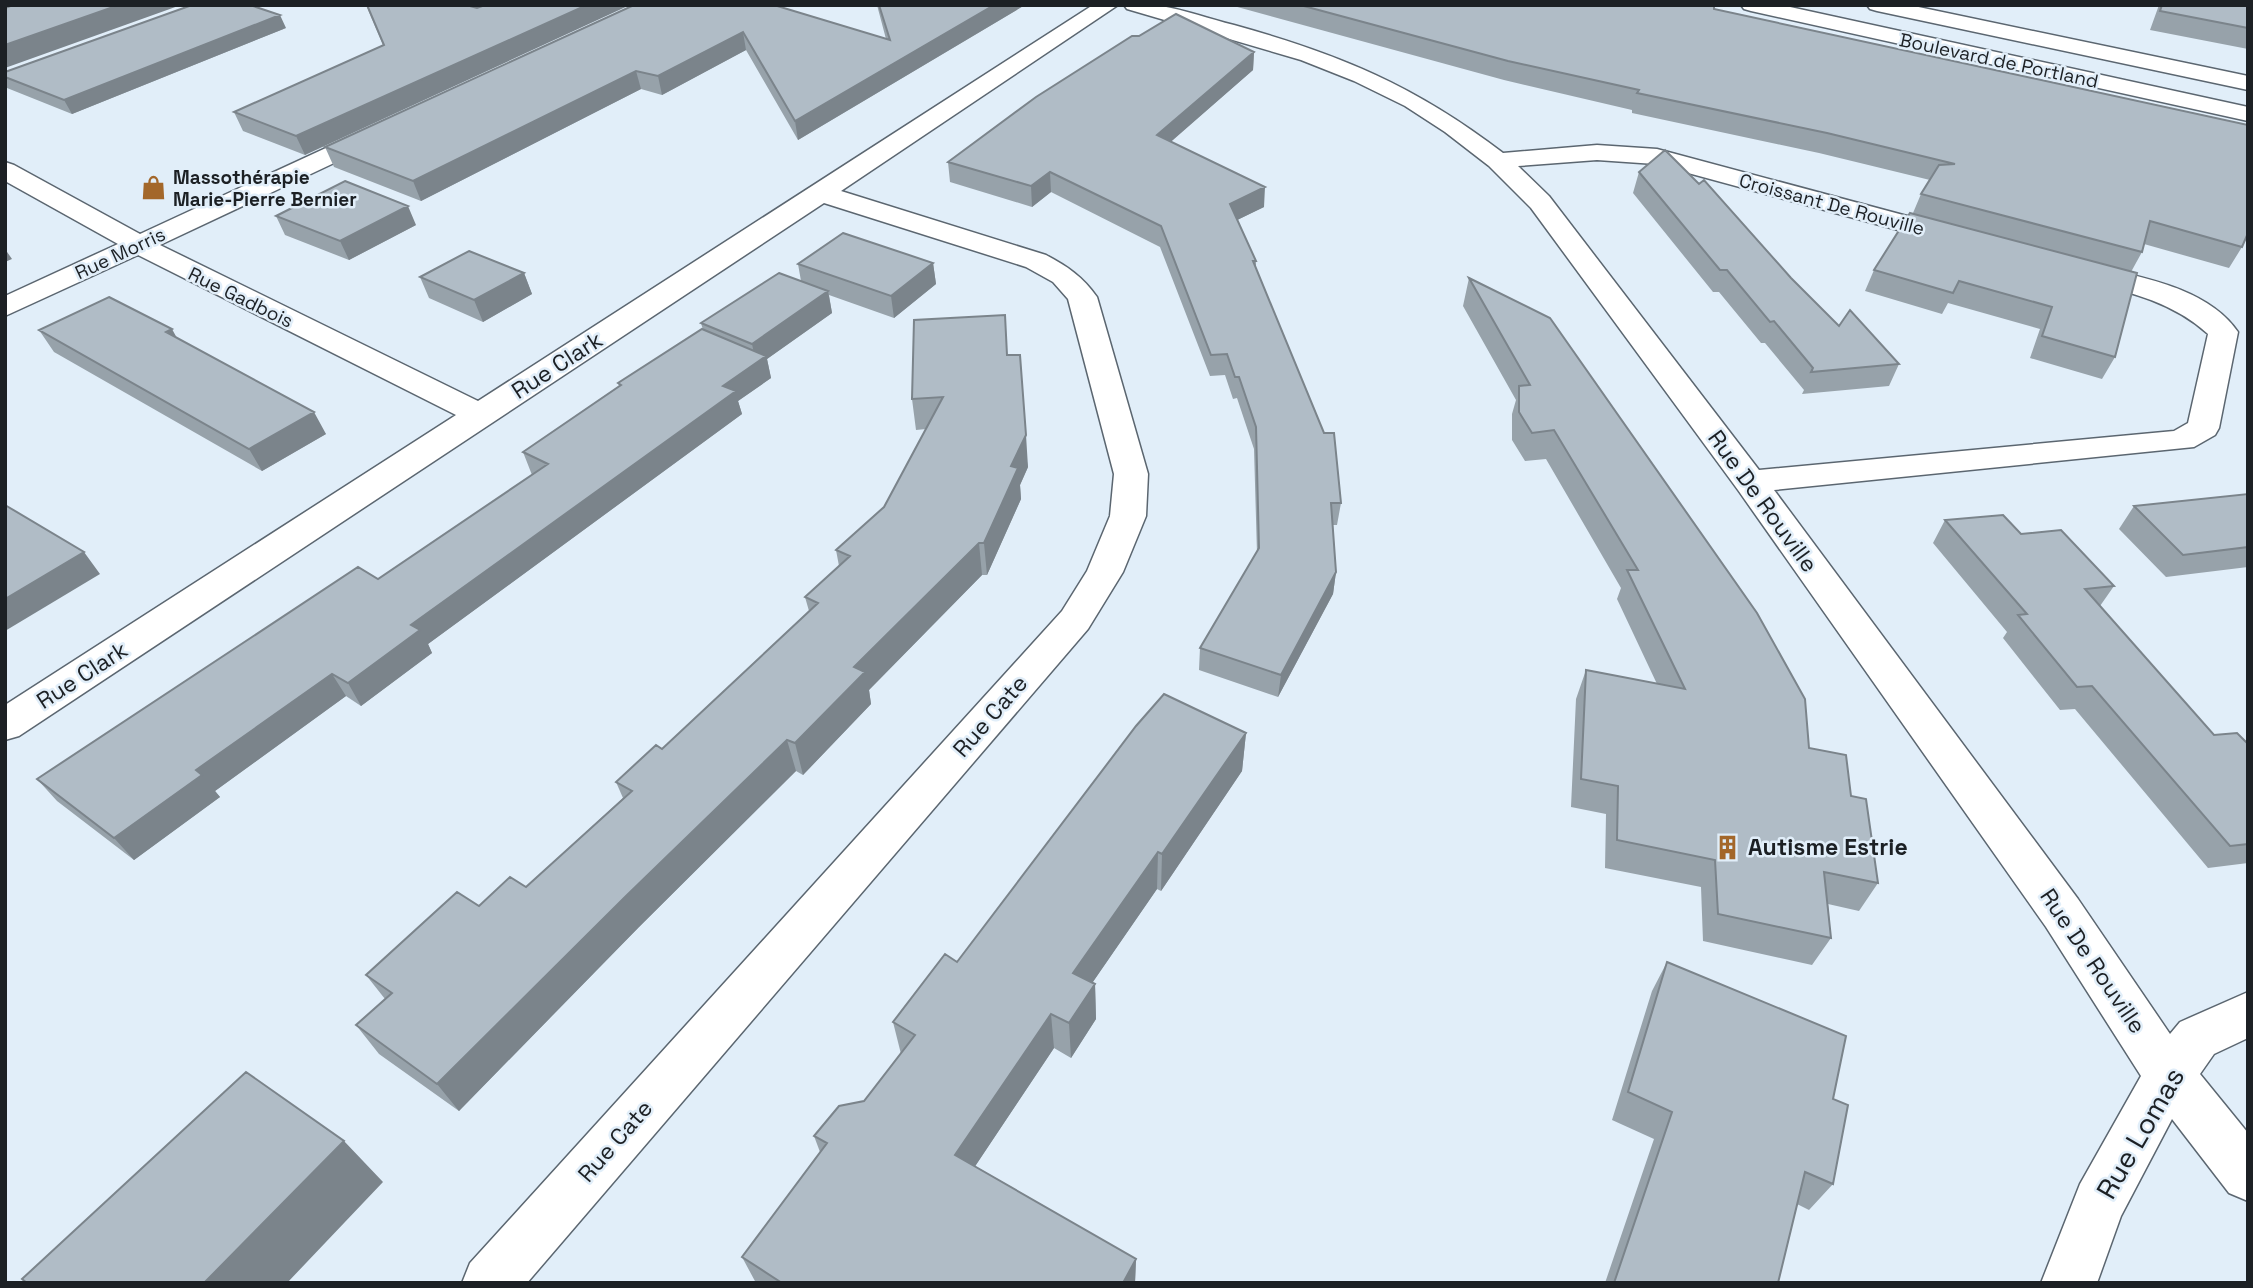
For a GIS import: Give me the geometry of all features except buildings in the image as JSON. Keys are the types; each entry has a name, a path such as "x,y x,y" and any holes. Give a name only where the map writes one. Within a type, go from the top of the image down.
{"street":[{"name":"Rue Clark","path":"5,725 1108,5"},
{"name":"Rue De Rouville","path":"1134,5 1270,43 1363,76 1413,101 1454,127 1498,161 1540,202 1750,482 2062,913 2169,1075 2248,1175"},
{"name":"Boulevard de Portland","path":"1751,5 2248,114"},
{"name":"Boulevard de Portland","path":"1877,5 2248,83"},
{"name":"Rue Morris","path":"5,307 402,122"},
{"name":"Croissant De Rouville","path":"1498,161 1602,150 1628,152 1657,157 1980,244"},
{"name":"Rue Gadbois","path":"5,170 138,244 481,415"},
{"name":"Rue Cate","path":"490,1283 1075,620 1105,572 1128,516 1132,474 1082,298 1063,276 1036,261 820,193"},
{"path":"1750,482 2182,440 2203,428 2223,332 2201,312 2168,295 2060,266"},
{"name":"Rue Lomas","path":"2069,1283 2099,1203 2169,1075 2197,1038 2248,1014"}],"place":[{"name":"Massothérapie Marie-Pierre Bernier","path":"153,188"},
{"name":"Autisme Estrie","path":"1728,847"}]}
